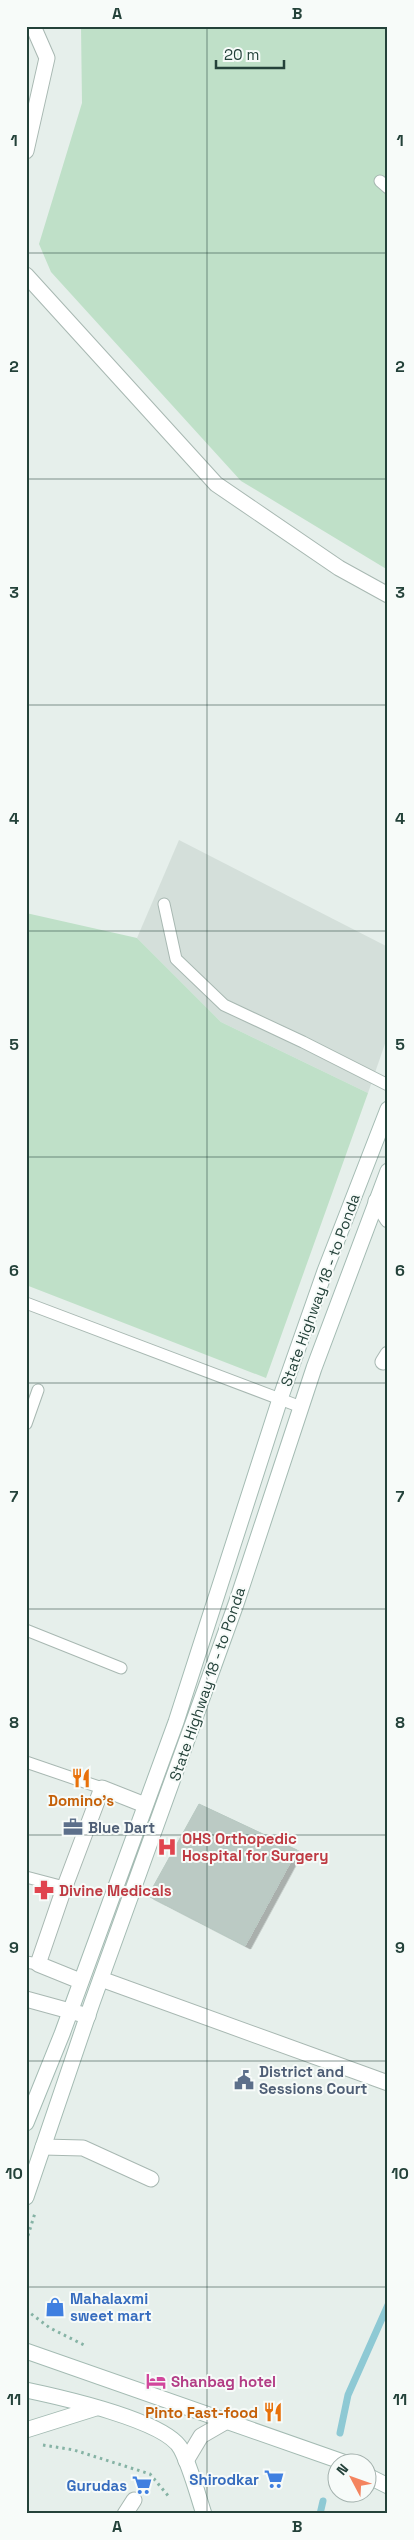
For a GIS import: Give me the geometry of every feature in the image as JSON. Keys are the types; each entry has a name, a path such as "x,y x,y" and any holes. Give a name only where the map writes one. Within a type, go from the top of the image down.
{"main road":[{"path":"26,151 47,58 33,26"},
{"path":"26,275 216,484 339,568 388,595"},
{"name":"State Highway 18 - to Ponda","path":"26,2123 176,1722 280,1399 325,1271 388,1109"},
{"name":"State Highway 18 - to Ponda","path":"26,2197 101,1979 236,1604 301,1407 388,1171"},
{"path":"376,1201 388,1220"},
{"path":"80,1981 32,1963 102,1788 145,1805"},
{"path":"101,1979 388,2083"},
{"path":"26,1999 88,2016"},
{"path":"43,2147 83,2148 150,2179"},
{"path":"26,2351 326,2456"},
{"path":"26,2390 96,2408 156,2427 180,2447 204,2514"},
{"path":"26,2430 96,2408"},
{"path":"186,2461 202,2436 227,2421"},
{"path":"376,2480 388,2486"},
{"path":"125,2514 134,2500"}],"lane":[{"path":"164,904 176,959 224,1005 388,1085"},
{"path":"26,1303 301,1407"},
{"path":"26,1424 38,1390"},
{"path":"26,1630 121,1668"},
{"path":"26,1762 102,1788"},
{"path":"26,1877 64,1887"}],"path":[{"path":"26,2310 50,2328 86,2346"},
{"path":"36,2444 74,2450 150,2474 170,2498"}],"shaded area":[{"path":"179,840 388,947 388,1035 368,1093 221,1022 137,938"}],"green space":[{"path":"81,26 388,26 388,570 241,481 51,272 39,244 82,103"},
{"path":"26,913 137,938 221,1022 368,1093 266,1378 26,1285"}],"building":[{"path":"199,1804 297,1850 245,1946 148,1896"}],"waterway":[{"path":"340,2433 348,2395 388,2305"},
{"path":"320,2514 323,2501"}],"place":[{"name":"Domino's","path":"81,1778"},
{"name":"Blue Dart","path":"73,1827"},
{"name":"OHS Orthopedic Hospital for Surgery","path":"167,1847"},
{"name":"Divine Medicals","path":"44,1890"},
{"name":"District and Sessions Court","path":"244,2080"},
{"name":"Mahalaxmi sweet mart","path":"55,2307"},
{"name":"Shanbag hotel","path":"156,2381"},
{"name":"Pinto Fast-food","path":"273,2412"},
{"name":"Shirodkar","path":"274,2479"},
{"name":"Gurudas","path":"142,2485"}]}
